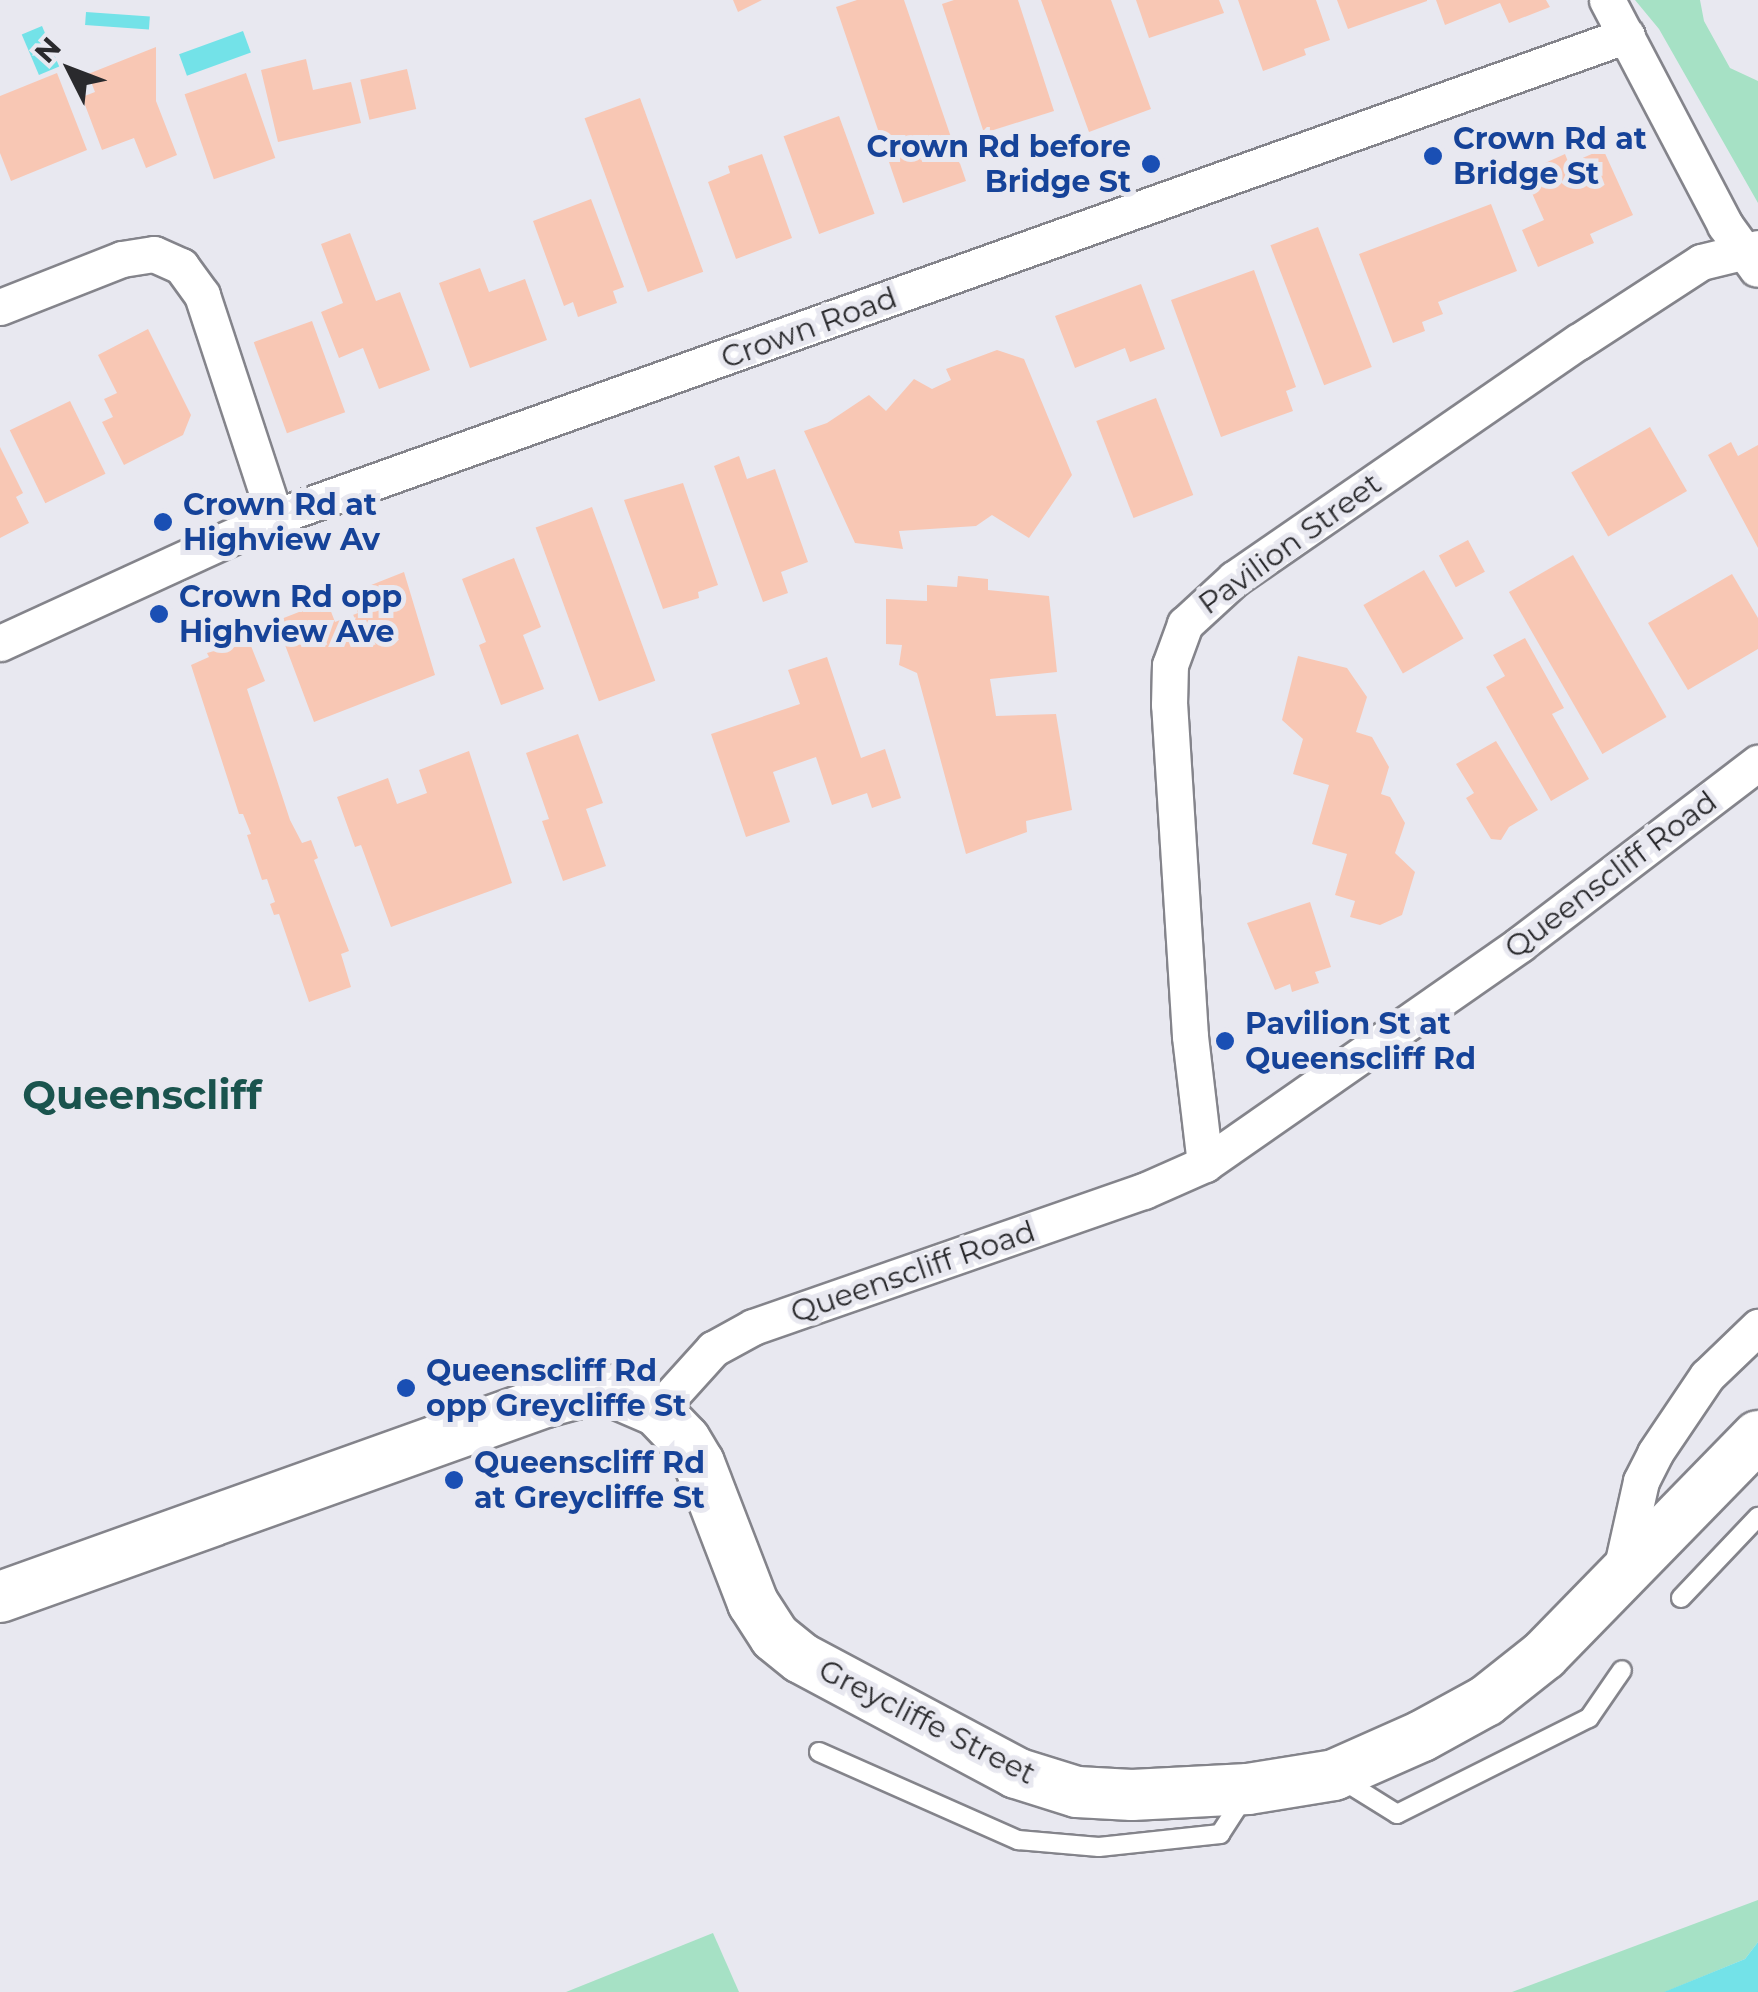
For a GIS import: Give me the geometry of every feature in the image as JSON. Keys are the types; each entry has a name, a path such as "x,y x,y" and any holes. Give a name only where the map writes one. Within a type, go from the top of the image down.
{"main road":[{"path":"0,1597 545,1402 575,1394 611,1392 656,1411"},
{"name":"Greycliffe Street","path":"656,1411 699,1463 753,1603 775,1637 801,1658 1016,1772 1077,1792 1132,1795 1248,1789 1334,1775 1422,1736 1486,1701 1544,1655 1758,1436"}],"street":[{"path":"1607,0 1725,225 1754,257"},
{"name":"Crown Road","path":"0,643 275,516 1627,36"},
{"path":"0,307 122,258 154,254 181,266 202,296 275,516"},
{"name":"Pavilion Street","path":"1204,1164 1190,1036 1169,706 1170,664 1185,624 1234,579 1701,262 1754,257"},
{"name":"Queenscliff Road","path":"656,1411 713,1350 753,1327 1144,1191 1204,1164 1520,944 1758,763"},
{"path":"1620,1576 1641,1482 1655,1453 1707,1376 1758,1327"}],"lane":[{"path":"1681,1598 1758,1517"},
{"path":"1334,1775 1397,1814 1589,1718 1622,1670"},
{"path":"819,1752 1018,1840 1035,1842 1100,1846 1220,1834 1248,1789"}],"green space":[{"path":"1635,0 1700,0 1704,21 1730,68 1758,81 1758,203 1659,29"},
{"path":"1758,1900 1758,1942 1745,1959 1665,1992 1512,1992"},
{"path":"713,1933 739,1992 566,1992"}],"water":[{"path":"86,12 150,16 149,29 85,25"},
{"path":"42,26 59,67 39,75 22,35"},
{"path":"243,31 251,53 187,76 179,54"},
{"path":"1758,1942 1758,1992 1664,1992 1745,1959"}],"building":[{"path":"733,0 762,0 738,12"},
{"path":"857,0 904,0 966,181 903,203 836,7"},
{"path":"954,0 1018,0 1054,111 984,133 942,4"},
{"path":"1041,0 1111,0 1151,109 1089,132"},
{"path":"1136,0 1219,0 1224,13 1149,38"},
{"path":"1238,0 1316,0 1330,40 1304,49 1306,55 1263,71"},
{"path":"1337,0 1427,0 1427,1 1348,29"},
{"path":"1436,0 1546,0 1550,7 1509,23 1500,3 1445,25"},
{"path":"156,47 156,101 177,155 146,168 134,138 102,150 82,97 95,92 88,74"},
{"path":"306,59 313,90 351,82 361,123 278,142 261,70"},
{"path":"407,69 416,109 369,120 360,80"},
{"path":"57,73 87,150 11,181 0,153 0,96"},
{"path":"246,73 275,158 214,179 185,94"},
{"path":"640,98 703,272 648,292 585,118"},
{"path":"839,116 875,214 819,234 784,136"},
{"path":"1603,149 1633,215 1590,234 1594,243 1538,267 1522,230 1544,220 1523,173 1565,154 1569,164"},
{"path":"762,154 792,238 736,259 708,182 730,173 728,166"},
{"path":"591,199 624,287 613,291 617,303 578,317 573,302 564,306 533,221"},
{"path":"1491,204 1517,271 1438,302 1443,314 1422,322 1425,331 1393,343 1359,254"},
{"path":"1318,227 1372,367 1324,385 1270,245"},
{"path":"350,233 376,301 400,292 430,370 379,389 363,348 339,358 321,312 343,303 321,244"},
{"path":"480,268 489,292 525,279 547,340 470,368 439,283"},
{"path":"1254,270 1296,387 1286,391 1293,411 1221,437 1171,300"},
{"path":"1141,284 1165,349 1130,362 1125,348 1075,368 1055,316"},
{"path":"312,321 345,412 287,433 254,342"},
{"path":"148,329 191,415 183,435 124,465 102,422 113,417 104,399 117,393 98,355"},
{"path":"997,350 1024,359 1072,475 1029,538 992,515 976,526 899,531 903,549 855,543 804,431 827,423 869,395 886,411 914,379 932,389 951,380 946,369"},
{"path":"1156,398 1193,495 1134,518 1096,421"},
{"path":"70,401 106,474 45,503 10,430"},
{"path":"1650,427 1687,491 1608,537 1571,472"},
{"path":"1731,442 1738,456 1758,445 1758,548 1708,455"},
{"path":"0,447 23,493 16,497 29,523 0,538"},
{"path":"739,456 747,479 775,469 808,562 781,572 788,593 763,602 714,466"},
{"path":"683,483 718,585 698,592 699,598 663,609 624,500"},
{"path":"592,507 655,681 599,701 536,528"},
{"path":"1468,540 1485,572 1456,587 1439,555"},
{"path":"1573,555 1666,717 1602,754 1509,592"},
{"path":"514,558 541,627 523,635 544,689 501,705 479,645 486,642 462,579"},
{"path":"1424,570 1464,638 1403,673 1363,605"},
{"path":"404,572 435,675 314,722 276,621 327,601 335,622 358,613 351,593"},
{"path":"1732,574 1758,618 1758,649 1688,690 1648,623"},
{"path":"958,576 988,579 988,590 1049,596 1057,672 990,679 996,716 1056,714 1072,810 1026,821 1027,832 966,854 917,673 899,665 902,645 886,644 886,599 927,601 927,585 957,587"},
{"path":"1525,638 1564,708 1552,714 1589,779 1551,801 1486,687 1505,676 1493,655"},
{"path":"249,641 265,681 247,689 290,820 302,843 311,840 318,858 314,860 349,951 341,954 351,987 309,1002 279,914 274,915 270,904 275,902 267,879 262,880 247,835 251,834 243,814 239,814 191,665 209,657 207,653"},
{"path":"1298,656 1347,668 1367,697 1356,732 1372,737 1389,767 1381,794 1390,797 1405,823 1395,853 1415,872 1402,915 1380,925 1350,917 1355,901 1335,895 1347,854 1312,844 1329,785 1293,774 1303,739 1282,720"},
{"path":"827,657 861,758 885,749 901,798 872,808 867,793 832,805 816,757 773,772 790,822 746,837 711,734 800,704 788,670"},
{"path":"578,734 603,803 586,809 606,866 563,881 542,821 549,819 526,753"},
{"path":"1496,741 1538,810 1509,827 1501,840 1491,839 1466,798 1474,793 1456,764"},
{"path":"469,751 512,883 391,927 361,845 355,847 337,797 388,778 397,804 427,793 419,770"},
{"path":"1310,902 1331,967 1315,972 1319,983 1292,992 1290,984 1275,990 1247,923"}],"place":[{"name":"Crown Rd at Bridge St","path":"1433,156"},
{"name":"Crown Rd before Bridge St","path":"1151,164"},
{"name":"Crown Rd at Highview Av","path":"163,522"},
{"name":"Crown Rd opp Highview Ave","path":"159,614"},
{"name":"Pavilion St at Queenscliff Rd","path":"1225,1041"},
{"name":"Queenscliff Rd opp Greycliffe St","path":"406,1388"},
{"name":"Queenscliff Rd at Greycliffe St","path":"454,1480"}],"district":[{"name":"Queenscliff","path":"142,1095"}]}
